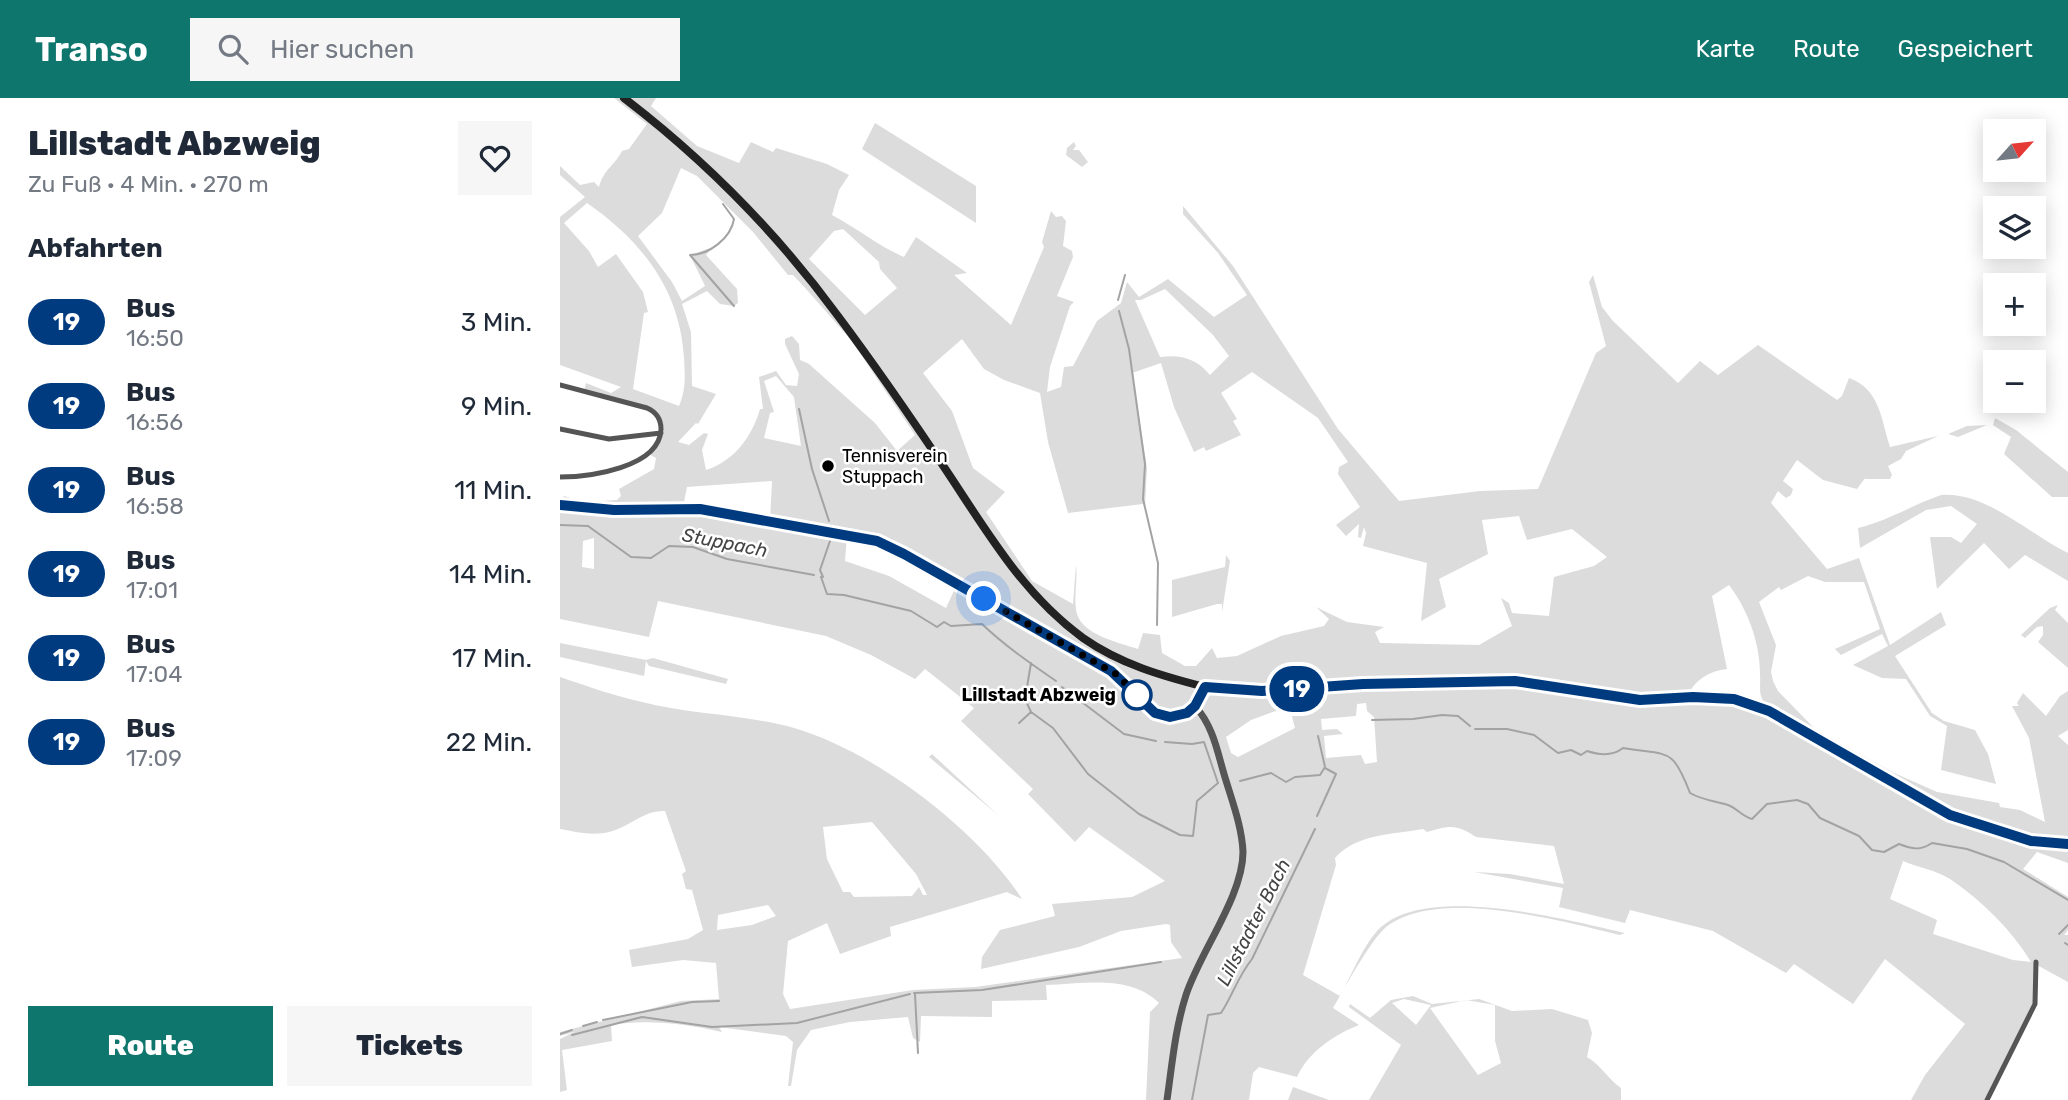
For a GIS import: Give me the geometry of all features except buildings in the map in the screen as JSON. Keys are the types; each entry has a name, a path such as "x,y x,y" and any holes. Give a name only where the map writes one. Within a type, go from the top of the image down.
{"main road":[{"path":"624,98 740,199 836,313 1005,557 1043,604 1104,651 1163,677 1205,687 1262,691 1363,684 1515,681 1640,700 1693,697 1734,699 1769,711 1950,815 2031,841 2068,844"},
{"path":"560,505 614,510 700,509 877,541 1111,671 1155,713 1178,717 1197,703 1205,687"},
{"path":"1180,680 1192,688 1197,703"}],"street":[{"path":"560,385 651,410 659,419 661,433 654,448 627,465 589,477 560,477"},
{"path":"560,429 609,439 661,433"},
{"path":"1167,1100 1185,999 1196,967 1234,888 1242,855 1239,827 1213,737 1197,703"},
{"path":"1987,1100 2035,1003 2036,962"}],"shaded area":[{"path":"614,98 656,98 651,106 697,146 739,163 751,142 773,152 776,148 827,164 849,175 839,190 832,215 904,257 916,237 967,273 954,275 1011,325 1044,247 1042,242 1051,211 1056,217 1062,216 1066,221 1063,246 1072,251 1073,257 1057,296 1074,302 1070,306 1050,367 1047,392 1061,387 1064,367 1073,366 1097,321 1121,303 1127,282 1139,297 1168,279 1214,317 1247,295 1218,253 1183,214 1183,206 1233,266 1338,429 1399,501 1480,491 1538,489 1596,353 1606,346 1589,282 1593,275 1602,307 1613,321 1678,383 1700,361 1718,375 1758,345 1837,400 1842,396 1849,378 1859,383 1867,389 1878,406 1890,447 1938,436 1906,451 1901,459 1888,466 1892,475 1890,479 1864,479 1857,489 1823,480 1797,460 1783,481 1793,489 1791,495 1786,498 1778,491 1771,503 1827,569 1859,558 1890,645 1941,612 1946,625 1895,656 1932,713 1944,721 1975,730 1988,754 1996,784 1941,770 1947,726 1930,716 1906,679 1882,678 1853,665 1888,646 1882,634 1841,655 1835,649 1880,629 1864,582 1825,582 1808,576 1781,590 1779,587 1759,602 1776,645 1771,672 1773,681 1778,691 1815,729 1892,772 1937,792 1999,803 2000,807 2020,810 2045,822 2029,738 2012,706 2019,706 2017,703 2023,693 2046,716 2060,696 2068,691 2068,730 2058,736 2068,745 2068,863 2037,852 2023,869 2068,897 2068,930 2064,935 2068,935 2068,982 2037,965 2035,1004 1987,1100 1911,1100 1925,1075 1965,1024 1885,959 1853,1004 1794,964 1786,973 1713,931 1630,910 1625,923 1559,907 1563,888 1474,872 1510,874 1564,884 1554,846 1476,837 1462,829 1446,827 1427,832 1423,829 1365,839 1335,858 1336,865 1303,975 1340,996 1333,1008 1359,1025 1323,1045 1308,1060 1297,1077 1259,1067 1253,1073 1249,1100 1146,1100 1150,1012 1159,1003 1134,988 1106,983 1046,985 1047,1000 992,1001 992,1017 921,1016 920,1042 913,1038 908,1017 850,1022 811,1030 797,1050 791,1086 788,1086 793,1042 786,1036 719,1027 722,1032 666,1023 611,1025 612,1041 562,1050 567,1090 560,1092 560,1039 574,1032 560,1036 560,1032 681,1001 719,999 716,963 683,960 632,967 629,950 688,939 703,930 692,890 686,889 682,874 686,871 665,811 650,813 617,830 603,833 560,829 560,677 632,700 680,710 775,723 825,739 889,774 951,820 1003,872 1022,899 1007,892 890,927 891,936 840,954 827,923 788,941 783,994 790,1009 913,990 975,987 1182,958 1171,942 1170,925 1166,924 1121,931 1079,947 981,969 982,957 1000,930 1055,916 1052,904 1132,897 1165,881 1089,827 1075,842 1028,794 1033,789 961,721 974,708 925,669 915,679 871,655 826,636 658,601 649,637 560,619 560,502 564,496 584,502 617,500 621,496 619,489 654,469 656,458 647,453 661,433 654,412 584,392 586,383 611,393 621,387 560,365 560,217 585,197 560,175 560,166 580,185 594,182 599,187 603,176 622,151 629,149 647,124","holes":["681,168 697,176 753,232 788,275 793,275 851,340 915,435 897,451 875,423 809,364 800,360 799,344 792,336 785,339 785,344 799,374 797,386 786,385 776,371 759,377 763,409 760,409 747,438 725,461 706,470 702,450 708,434 704,433 689,445 678,442 698,424 716,394 692,386 691,332 682,304 707,291 720,304 734,306 738,303 737,289 706,255 713,247 690,255 705,286 682,301 672,282 638,236 662,213","587,203 641,251 666,289 675,310 684,358 684,389 679,406 633,389 644,313 648,312 643,292 616,254 598,267 589,251 564,223","843,229 879,262 880,269 897,288 865,315 809,259 834,231","1165,289 1213,335 1229,356 1210,375 1200,365 1188,359 1160,357 1135,300","962,339 984,369 1004,380 1040,393 1048,442 1068,513 1143,504 1145,507 1147,468 1132,373 1161,363 1174,407 1194,452 1204,447 1206,451 1241,435 1233,421 1237,419 1221,393 1252,372 1318,418 1348,462 1339,467 1338,474 1360,507 1336,525 1346,536 1359,524 1358,537 1361,538 1364,527 1366,533 1363,546 1427,563 1421,621 1446,607 1439,579 1488,554 1482,520 1519,516 1527,540 1572,529 1607,557 1594,566 1554,577 1549,616 1512,613 1509,603 1501,598 1512,626 1479,645 1380,643 1375,632 1384,627 1347,622 1316,607 1329,619 1324,626 1281,636 1237,656 1217,658 1212,648 1196,666 1185,666 1162,653 1160,635 1143,633 1138,649 1103,637 1087,627 1077,614 1076,565 1073,604 1032,581 986,512 1005,492 973,468 952,411 923,373","776,376 794,397 801,446 764,438 770,413 774,412 764,381","772,481 770,521 683,507 687,487","847,535 868,539 957,584 946,608 889,576 845,561","594,538 594,569 582,567 583,541","1729,585 1752,627 1758,651 1761,696 1768,710 1705,697 1687,697 1698,681 1727,669 1712,596","1366,703 1367,711 1374,717 1377,762 1365,764 1361,755 1326,758 1324,736 1343,734 1337,729 1322,730 1321,719 1356,716 1357,704","1289,706 1295,728 1238,757 1231,753 1226,737 1251,720","872,822 916,874 927,895 923,895 919,887 912,896 854,897 850,892 843,892 827,859 823,827","1903,861 1940,874 1962,888 2005,927 2031,962 2013,960 1933,934 1937,920 1890,899","768,905 776,916 752,925 717,930 718,915"]},
{"path":"875,123 976,186 976,223 862,149"},
{"path":"1074,142 1076,146 1073,150 1079,150 1088,162 1082,167 1066,155 1067,148"},
{"path":"1995,418 2016,430 2068,472 2068,497 2052,497 2004,454 2011,437 1993,425"},
{"path":"1987,425 1958,437 1948,434 1967,426"},
{"path":"1941,495 1958,496 1991,507 2068,553 2068,581 2025,555 2009,569 1984,543 1937,589 1930,537 1951,537 1961,543 1977,524 1951,506 1926,510 1860,548 1858,528"},
{"path":"1226,555 1230,561 1222,612 1222,604 1217,604 1172,617 1172,580 1225,567"},
{"path":"2058,605 2055,610 2068,623 2068,668 2038,642 2043,635 2043,626 2037,627 2025,638 2021,635 2050,608"},
{"path":"560,643 646,660 653,658 728,679 726,684 649,666 646,661 644,676 560,657"},
{"path":"932,754 998,815 929,757"},
{"path":"1427,908 1496,908 1533,913 1625,933 1620,935 1500,910 1435,909 1407,916 1385,928 1372,943 1343,990 1377,931 1398,916"},
{"path":"1413,996 1432,1004 1463,1001 1430,1008 1478,1075 1501,1063 1495,1041 1495,1005 1467,1000 1479,999 1512,1011 1552,1009 1588,1020 1592,1033 1587,1057 1621,1088 1621,1100 1369,1100 1401,1045 1349,1007 1350,1004 1370,1018 1391,1000","holes":["1404,999 1431,1005 1416,1025 1392,1003"]},
{"path":"1293,1087 1329,1100 1288,1100"}],"waterway":[{"path":"723,204 734,219 729,233 711,249 690,255 734,306"},
{"path":"1118,300 1125,275"},
{"path":"1119,311 1129,349 1145,464 1143,499 1158,563 1157,625"},
{"path":"799,409 812,469 829,521"},
{"path":"750,523 766,525"},
{"name":"Stuppach","path":"560,525 588,526 631,557 651,558 669,546 693,547 727,559 814,575"},
{"path":"779,528 806,533"},
{"path":"823,536 842,540"},
{"path":"823,577 820,570 831,538"},
{"path":"848,540 885,550"},
{"path":"821,577 827,594 844,595 911,611 937,627 944,622 951,626 982,624 1056,681"},
{"path":"1031,663 1025,699 1031,712 1053,728 1088,774 1139,814 1180,835 1193,836 1197,801 1218,783 1204,742 1165,742"},
{"path":"1062,687 1124,734 1156,741"},
{"path":"1019,723 1031,712"},
{"path":"1372,720 1442,715 1458,716 1470,726"},
{"name":"Stuppach","path":"1475,729 1507,729 1534,735 1558,753 1571,750 1581,755 1587,751 1606,754 1623,748 1660,753 1673,760 1690,793 1731,806 1748,818 1752,819 1767,804 1797,800 1808,804 1820,818 1859,836 1872,850 1884,852 1899,844 1920,848 1932,843 1967,849 2004,862 2068,900"},
{"path":"1240,781 1271,773 1286,782 1295,777 1320,775 1325,767 1318,736"},
{"path":"1317,816 1336,774 1325,768"},
{"name":"Lillstadter Bach","path":"1192,1100 1208,1015 1221,1013 1252,959 1315,829"},
{"name":"Stuppach","path":"2059,934 2068,925"},
{"path":"914,993 982,990 1161,962"},
{"path":"572,1035 642,1017 712,1027 797,1023 910,994"},
{"path":"915,994 918,1053"},
{"path":"603,1020 692,1002 719,1001"},
{"path":"583,1026 597,1022"},
{"path":"560,1034 572,1030"}],"bus line":[{"name":"19","path":"560,505 614,510 700,509 885,544 1111,671 1122,678 1151,710 1165,716 1181,716 1191,710 1199,701 1205,687 1262,691 1363,684 1515,681 1640,700 1693,697 1734,699 1769,711 1950,815 2031,841 2068,844"}],"place":[{"name":"Tennisverein Stuppach","path":"828,466"},
{"name":"Lillstadt Abzweig","path":"1137,695"}],"route":[{"path":"984,599 1099,663 1122,678 1137,695"}]}
